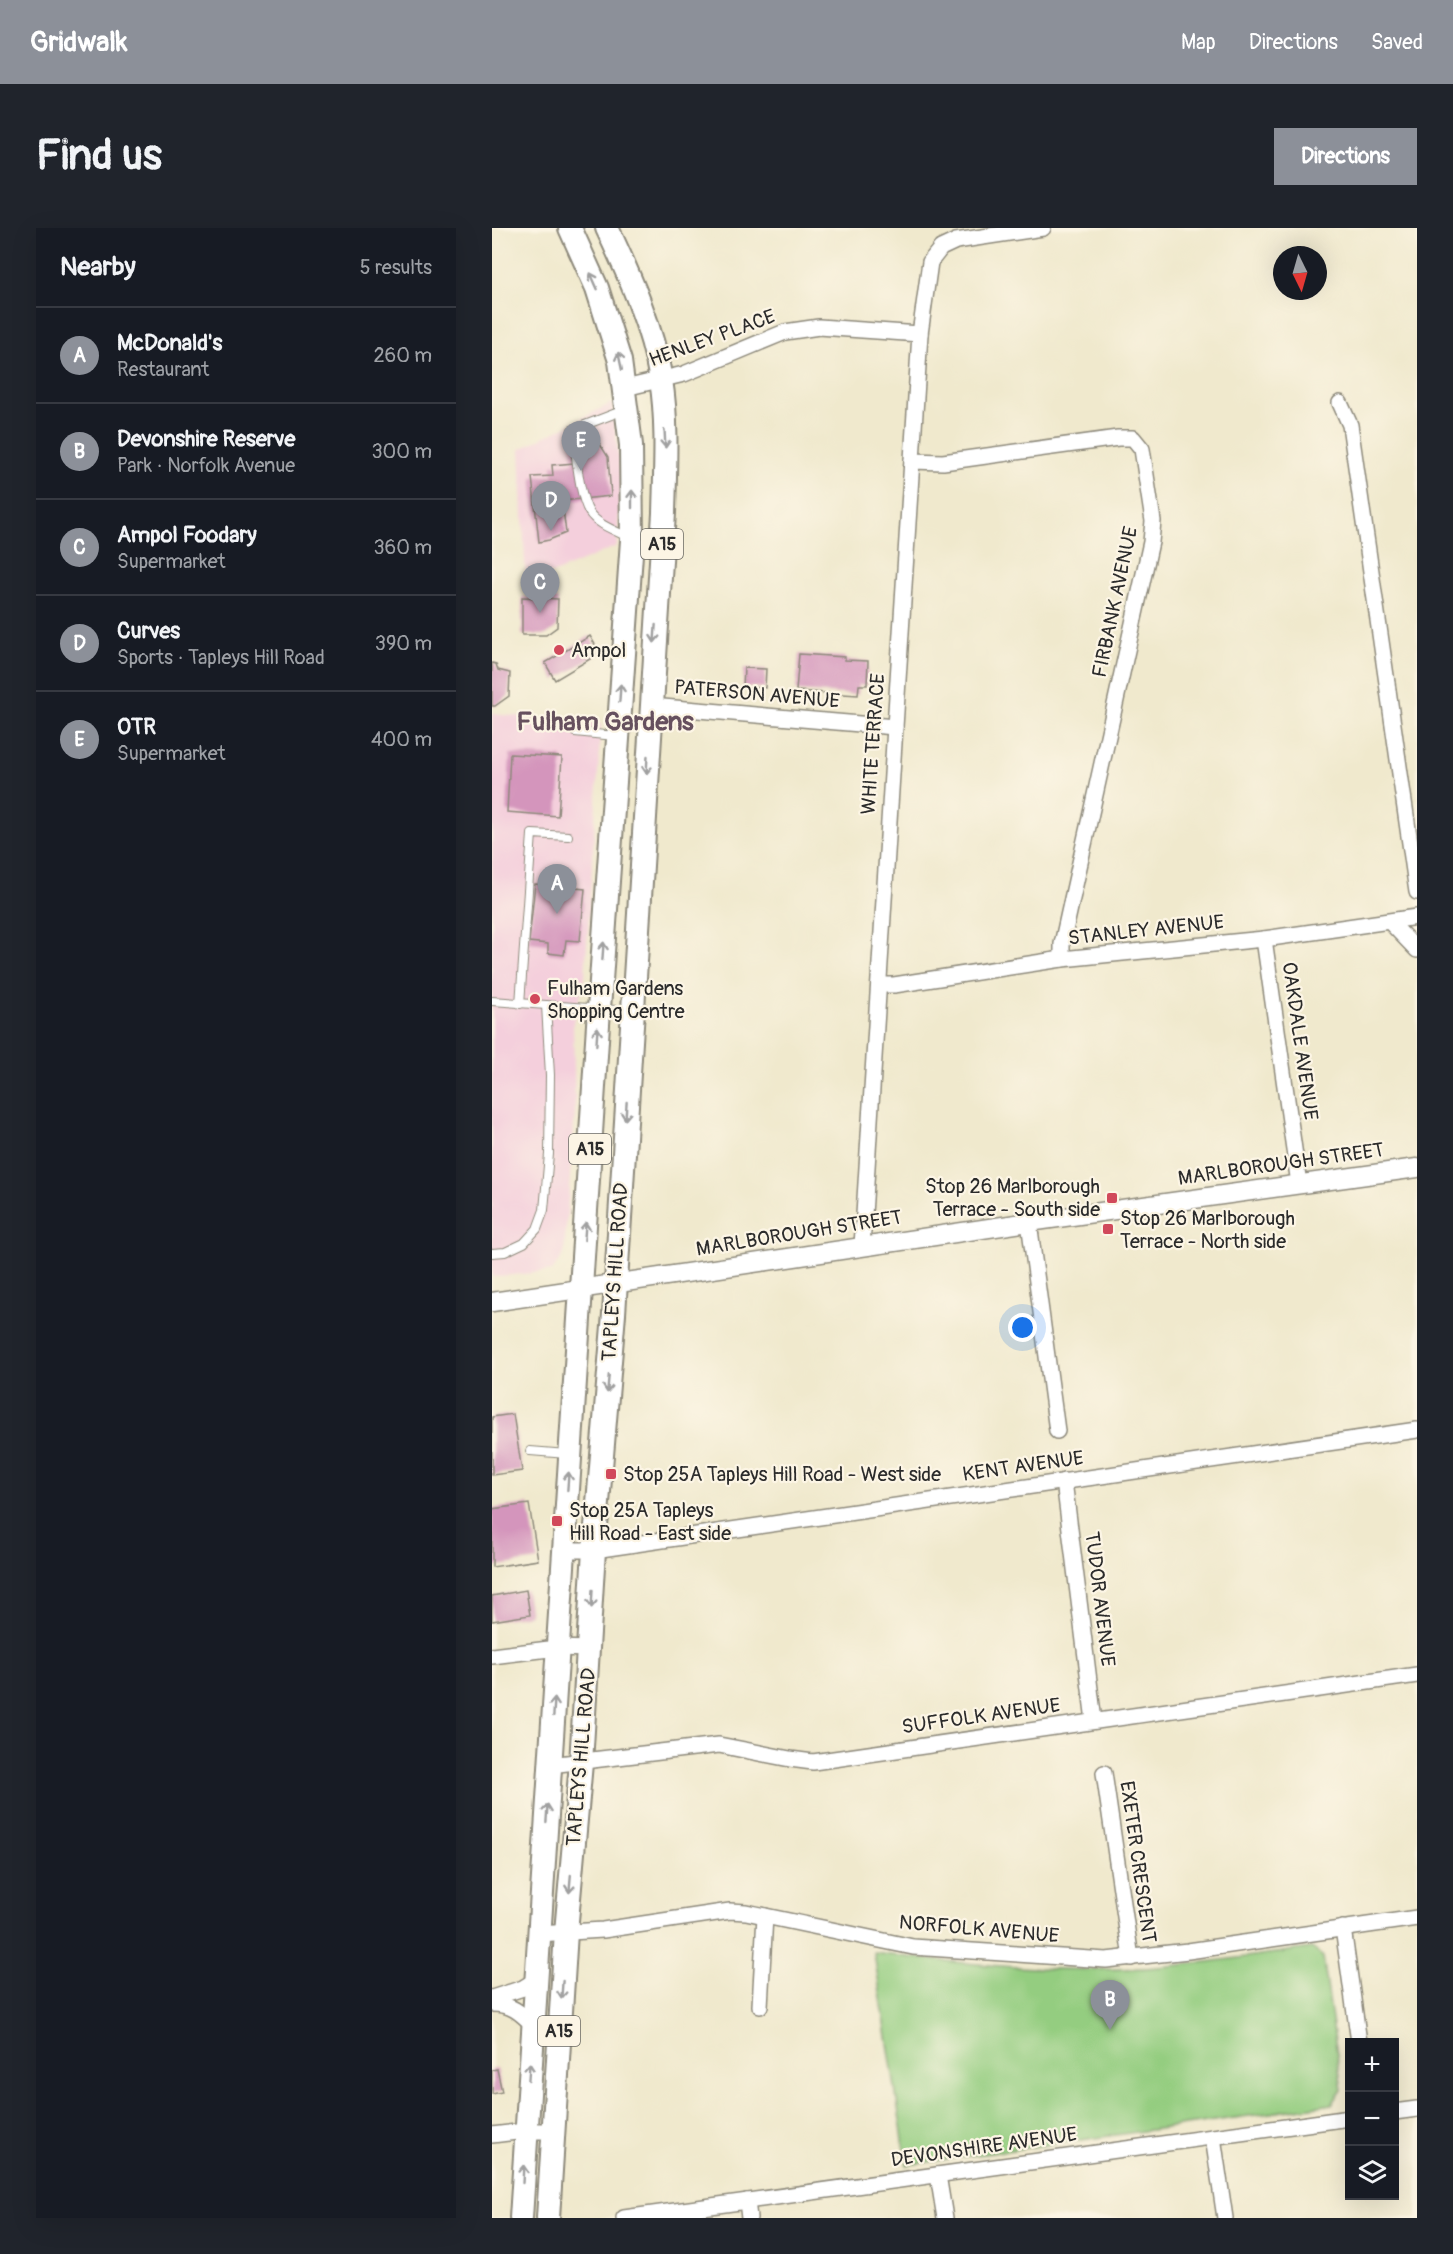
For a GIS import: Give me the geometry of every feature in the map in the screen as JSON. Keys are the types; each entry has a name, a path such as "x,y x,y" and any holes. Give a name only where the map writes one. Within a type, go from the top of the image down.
{"main road":[{"name":"TAPLEYS HILL ROAD","path":"521,2218 617,736 632,540 631,445 626,399 614,335 570,228"},
{"name":"TAPLEYS HILL ROAD","path":"548,2218 566,1932 581,1763 594,1550 616,1284 664,513 665,446 661,381 648,326 631,279 607,228"}],"street":[{"path":"962,234 1043,228"},
{"name":"WHITE TERRACE","path":"862,1246 920,334 930,262 941,248 962,234"},
{"name":"HENLEY PLACE","path":"626,399 661,381 684,374 785,332 819,327 920,334"},
{"path":"1340,403 1350,425 1417,892"},
{"name":"FIRBANK AVENUE","path":"912,461 943,462 1118,438 1133,438 1142,449 1153,521 1152,542 1062,944 1062,959"},
{"name":"PATERSON AVENUE","path":"651,706 895,727"},
{"name":"STANLEY AVENUE","path":"879,985 894,985 1062,959 1264,939 1417,917"},
{"path":"1390,922 1417,950"},
{"name":"OAKDALE AVENUE","path":"1264,939 1299,1184"},
{"name":"MARLBOROUGH STREET","path":"492,1302 862,1246 1417,1168"},
{"path":"1029,1222 1057,1431"},
{"name":"KENT AVENUE","path":"564,1550 594,1550 1417,1430"},
{"name":"TUDOR AVENUE","path":"1064,1481 1094,1721"},
{"path":"492,1656 557,1648 589,1649"},
{"name":"SUFFOLK AVENUE","path":"550,1765 718,1745 813,1762 1417,1675"},
{"name":"EXETER CRESCENT","path":"1104,1773 1131,1958"},
{"name":"NORFOLK AVENUE","path":"538,1934 603,1930 730,1911 765,1916 913,1947 1106,1960 1417,1918"},
{"path":"760,2006 765,1916"},
{"path":"1343,1928 1358,2038"},
{"path":"492,1998 523,1988 536,1980"},
{"path":"492,2004 516,2008 532,2025"},
{"path":"1399,2111 1417,2109"},
{"name":"DEVONSHIRE AVENUE","path":"624,2218 1345,2119"},
{"path":"492,2135 552,2131"},
{"path":"1213,2137 1225,2218"},
{"path":"938,2175 945,2218"},
{"path":"747,2201 749,2218"}],"lane":[{"path":"626,399 572,430 584,499 589,514 632,540"},
{"path":"575,732 617,736"},
{"path":"520,1004 532,834 568,836"},
{"path":"492,1001 632,1011"},
{"path":"492,1253 505,1252 524,1243 537,1229 544,1210 549,1154 550,1075 546,1005"},
{"path":"530,1450 570,1455"}],"shaded area":[{"path":"612,403 621,477 617,546 526,585 520,449"},
{"name":"Fulham Gardens Shopping Centre","path":"492,714 601,724 585,976 573,1022 575,1111 564,1254 552,1271 492,1277"}],"green space":[{"path":"1312,1948 1323,1957 1342,2090 1332,2104 907,2165 874,1953 1009,1966 1110,1969 1186,1965"}],"building":[{"path":"598,441 608,457 611,496 562,501 566,533 539,542 532,477 553,476 552,465 574,463 571,444"},
{"path":"522,597 558,599 557,627 546,635 522,635"},
{"path":"590,636 600,653 555,680 545,663"},
{"path":"799,654 868,661 867,685 859,685 858,695 796,691"},
{"path":"492,663 496,664 498,670 510,673 509,696 495,706 492,706"},
{"path":"744,668 766,669 765,688 743,687"},
{"path":"510,754 562,757 558,816 507,812"},
{"path":"535,884 585,889 580,941 566,940 564,955 548,953 548,944 529,942"},
{"path":"513,1414 522,1471 492,1475 492,1417"},
{"path":"529,1504 538,1560 492,1567 492,1509"},
{"path":"526,1590 530,1615 492,1621 492,1596"},
{"path":"497,2069 502,2092 492,2094 492,2070"}],"place":[{"name":"OTR","path":"581,471"},
{"name":"Curves","path":"551,531"},
{"name":"Ampol Foodary","path":"540,613"},
{"name":"Ampol","path":"559,650"},
{"name":"McDonald's","path":"557,914"},
{"name":"Fulham Gardens Shopping Centre","path":"535,999"},
{"name":"Stop 26 Marlborough Terrace - South side","path":"1112,1198"},
{"name":"Stop 26 Marlborough Terrace - North side","path":"1108,1229"},
{"name":"Stop 25A Tapleys Hill Road - West side","path":"611,1474"},
{"name":"Stop 25A Tapleys Hill Road - East side","path":"557,1521"},
{"name":"Devonshire Reserve","path":"1110,2030"}],"district":[{"name":"Fulham Gardens","path":"605,722"}]}
